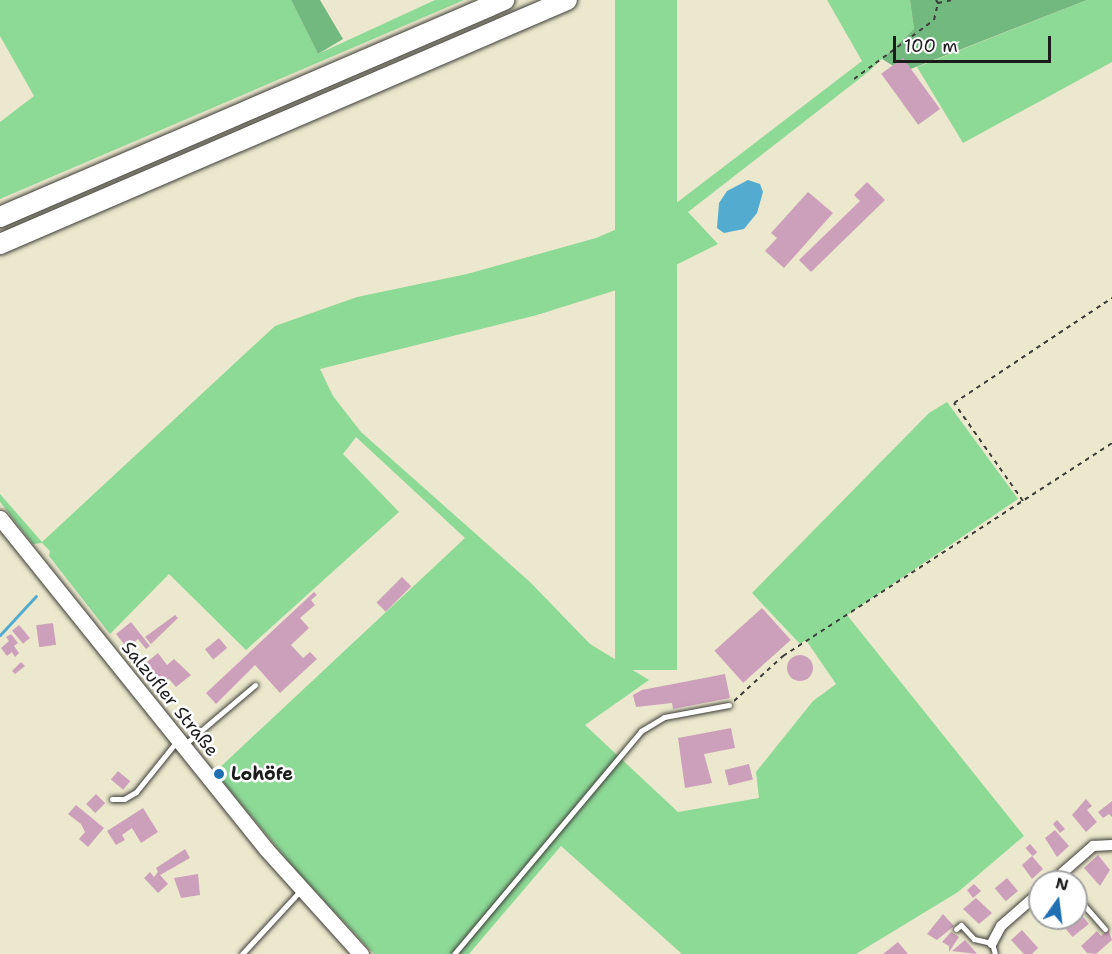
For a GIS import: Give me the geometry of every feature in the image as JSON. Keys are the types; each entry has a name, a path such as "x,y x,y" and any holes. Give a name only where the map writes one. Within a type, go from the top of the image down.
{"highway":[{"path":"0,217 504,0"},
{"path":"0,244 567,0"}],"main road":[{"name":"Salzufler Straße","path":"0,518 301,890 361,954"}],"street":[{"path":"1068,870 1093,846 1112,844"},
{"path":"994,948 1001,926 1028,902"}],"lane":[{"path":"112,800 124,799 136,792 180,743 255,685"},
{"path":"454,954 641,731 664,717 729,705"},
{"path":"242,954 301,890"},
{"path":"1088,910 1105,929"},
{"path":"956,929 962,925 974,939 994,948"}],"path":[{"path":"854,79 934,20 937,2 951,0"},
{"path":"1023,501 954,403 1112,298"},
{"path":"729,705 783,656 1112,443"}],"green space":[{"path":"0,0 291,0 318,54 435,0 464,0 0,199 0,122 34,96 0,36"},
{"path":"291,0 320,0 343,39 318,54"},
{"path":"615,0 677,0 677,670 615,670"},
{"path":"827,0 910,0 914,29 868,72 688,212 718,244 642,282 537,315 320,369 333,396 361,432 530,582 590,644 649,680 585,725 678,812 759,798 756,772 813,701 836,684 806,640 800,644 752,593 929,413 947,402 1018,499 847,615 1024,836 958,892 856,954 682,954 561,846 469,954 374,954 295,869 215,772 465,538 356,437 343,454 399,512 246,650 169,574 110,634 49,556 50,551 42,543 33,544 0,502 0,494 42,542 275,326 357,297 467,274 596,238 675,204 862,61"},
{"path":"910,0 1087,0 903,72 882,59 914,29"},
{"path":"1087,0 1112,0 1112,62 963,143 917,67"}],"water":[{"path":"748,180 760,184 763,192 757,213 744,229 724,233 717,228 719,203 727,191"}],"building":[{"path":"903,58 940,109 918,125 881,74"},
{"path":"867,182 885,200 811,272 799,260 860,201 854,195"},
{"path":"808,192 833,213 784,268 765,251 777,238 771,233"},
{"path":"402,577 411,586 386,612 377,602"},
{"path":"314,592 317,595 311,600 315,605 300,618 309,628 291,645 303,658 310,652 317,659 280,693 255,665 216,704 206,693"},
{"path":"762,608 791,640 743,683 714,651"},
{"path":"175,615 178,618 151,644 145,637"},
{"path":"131,622 150,646 146,649 138,639 127,648 116,634"},
{"path":"53,623 56,645 39,647 36,625"},
{"path":"19,625 30,638 23,644 12,631"},
{"path":"11,634 18,643 14,646 19,653 15,657 12,652 7,656 1,648 9,641 6,637"},
{"path":"219,638 227,648 213,659 205,649"},
{"path":"158,653 167,665 174,659 191,675 176,687 169,679 159,687 142,666"},
{"path":"800,655 809,659 813,668 809,677 800,681 791,677 787,668 791,659"},
{"path":"21,662 25,666 15,674 12,671"},
{"path":"725,674 730,698 673,709 672,703 636,707 633,695 642,690"},
{"path":"731,728 735,748 704,754 712,783 685,788 678,738"},
{"path":"749,764 753,780 729,786 725,770"},
{"path":"118,771 130,781 123,790 111,779"},
{"path":"96,794 105,803 95,813 86,804"},
{"path":"1086,799 1092,806 1087,810 1097,822 1086,832 1072,815"},
{"path":"1112,801 1112,817 1109,814 1103,818 1098,812"},
{"path":"76,805 104,828 88,847 79,839 85,832 81,824 68,814"},
{"path":"143,808 158,832 141,843 132,828 122,835 125,840 116,845 107,831"},
{"path":"1057,820 1065,829 1060,833 1053,824"},
{"path":"1055,830 1069,846 1057,857 1045,838"},
{"path":"1030,844 1037,852 1033,856 1025,848"},
{"path":"185,849 190,858 160,875 168,884 158,893 144,878 150,872 154,877 158,872 156,868"},
{"path":"1098,855 1110,870 1100,886 1084,868"},
{"path":"1032,856 1043,869 1028,870 1028,873 1022,865"},
{"path":"198,874 200,895 181,898 174,878"},
{"path":"1007,878 1018,891 1006,901 995,888"},
{"path":"974,884 981,891 973,898 967,890"},
{"path":"976,898 992,913 979,924 963,909"},
{"path":"943,914 954,926 937,940 927,934"},
{"path":"1108,929 1112,940 1096,954 1087,953 1081,946 1097,931 1101,936"},
{"path":"1022,930 1038,948 1032,954 1024,954 1011,940"},
{"path":"1067,930 1081,930 1072,937"},
{"path":"951,932 959,937 949,952 949,946 942,942"},
{"path":"965,940 972,948 977,954 952,951"},
{"path":"898,942 908,954 883,954"}],"waterway":[{"path":"0,635 36,596"}],"place":[{"name":"Lohöfe","path":"219,774"}]}
